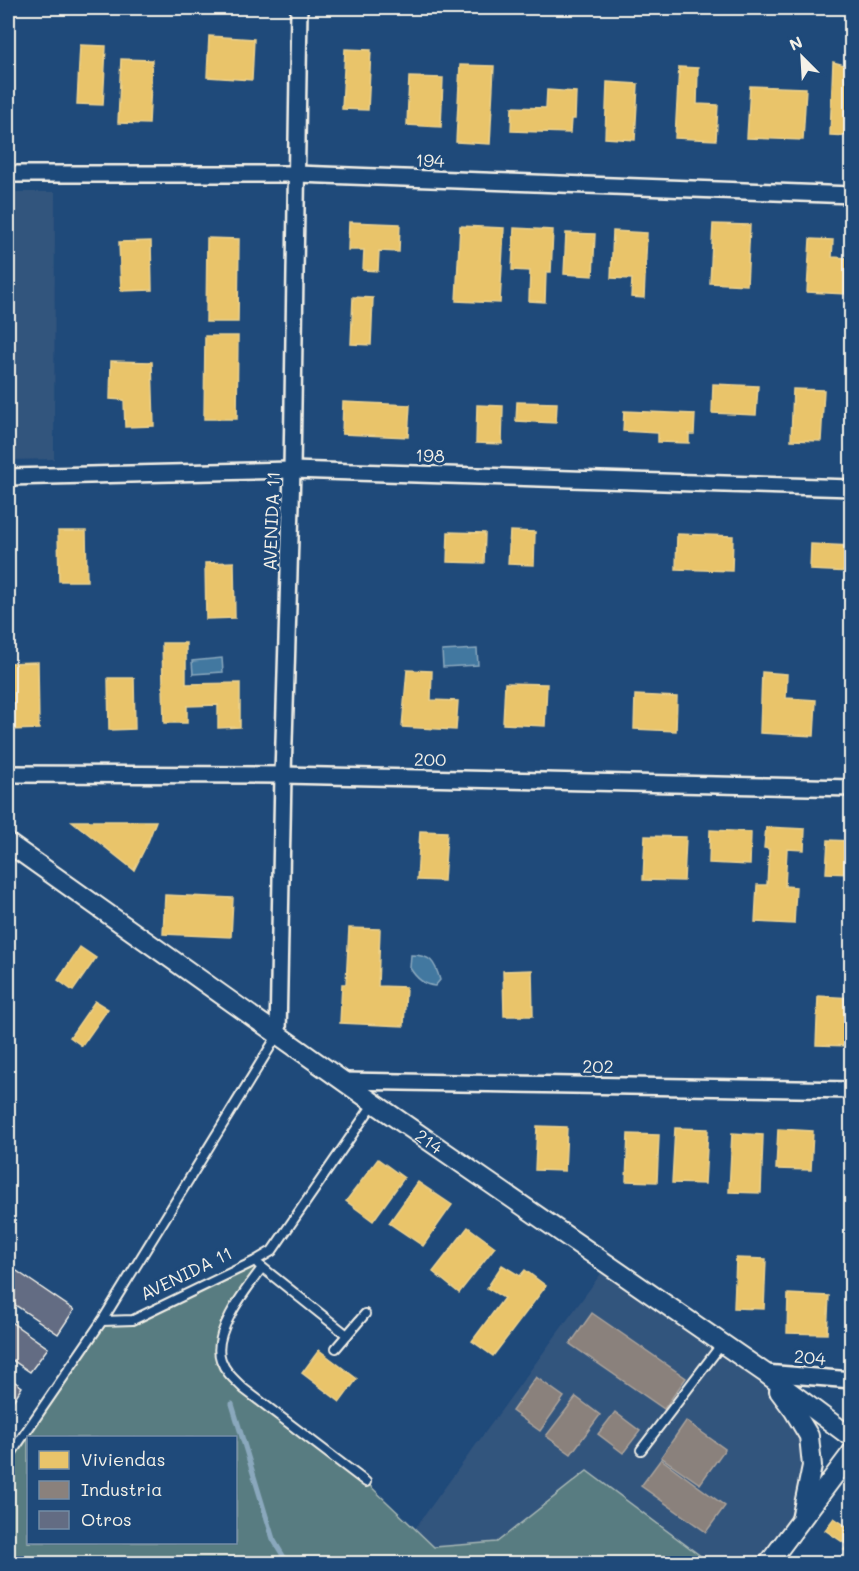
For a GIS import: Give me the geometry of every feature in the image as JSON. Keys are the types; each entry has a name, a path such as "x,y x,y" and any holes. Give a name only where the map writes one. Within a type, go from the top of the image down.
{"street":[{"name":"AVENIDA 11","path":"278,1035 292,470 300,8"},
{"name":"194","path":"8,174 297,174 852,195"},
{"name":"198","path":"8,477 292,470 852,488"},
{"name":"200","path":"8,774 283,775 852,788"},
{"name":"214","path":"8,843 374,1103 765,1373 852,1438"},
{"name":"202","path":"343,1081 852,1090"},
{"name":"204","path":"765,1373 852,1380"},
{"path":"765,1373 794,1411 809,1436 812,1466 801,1519"},
{"path":"768,1563 852,1452"}],"lane":[{"path":"8,1458 102,1321 278,1035"},
{"name":"AVENIDA 11","path":"102,1321 133,1320 255,1262 272,1251 374,1103"},
{"path":"255,1262 347,1335"},
{"path":"262,1268 228,1319 218,1352 221,1362 227,1372 244,1389 366,1482"},
{"path":"336,1348 365,1314"},
{"path":"641,1450 722,1343"}],"shaded area":[{"path":"8,192 55,192 54,459 8,460"},
{"path":"477,649 478,665 443,667 442,651"},
{"path":"222,658 223,672 193,674 192,661"},
{"path":"411,955 423,956 434,964 440,980 435,986 423,983 415,975 410,968"},
{"path":"608,1264 765,1373 809,1436 801,1519 768,1563 389,1564"}],"green space":[{"path":"255,1261 262,1268 228,1319 218,1352 227,1372 366,1482 434,1547 497,1542 587,1471 710,1563 8,1563 8,1465 102,1321 133,1320"}],"building: Viviendas":[{"path":"209,36 254,39 252,80 207,77"},
{"path":"80,45 106,46 103,105 77,104"},
{"path":"345,49 371,50 368,110 342,109"},
{"path":"121,59 152,60 149,124 118,123"},
{"path":"833,62 852,67 852,136 830,135"},
{"path":"460,65 494,66 490,144 456,142"},
{"path":"679,67 698,68 697,104 718,105 716,140 675,138"},
{"path":"409,77 443,78 441,127 407,125"},
{"path":"607,82 638,84 635,140 605,138"},
{"path":"750,86 806,88 803,140 747,138"},
{"path":"547,90 576,92 575,119 571,119 570,133 511,131 512,107 546,108"},
{"path":"349,222 400,224 399,252 379,251 378,271 363,270 364,250 348,250"},
{"path":"713,224 750,225 747,285 710,283"},
{"path":"460,226 504,228 500,303 456,301"},
{"path":"514,228 553,230 551,272 546,272 545,302 529,301 530,271 512,270"},
{"path":"613,231 647,233 644,298 631,297 632,279 611,278"},
{"path":"566,233 595,234 593,276 564,274"},
{"path":"207,238 239,239 238,322 206,322"},
{"path":"810,239 833,240 832,257 848,258 847,294 807,292"},
{"path":"151,241 152,290 121,291 119,242"},
{"path":"353,297 373,298 371,345 351,344"},
{"path":"205,336 238,336 237,419 204,419"},
{"path":"111,361 152,362 154,426 125,427 124,400 110,399"},
{"path":"713,384 758,386 756,415 712,413"},
{"path":"793,389 824,390 821,441 791,440"},
{"path":"343,402 410,405 408,437 342,434"},
{"path":"517,402 557,403 556,423 516,421"},
{"path":"477,405 503,406 502,444 476,443"},
{"path":"624,411 695,414 694,434 689,434 689,443 658,442 658,433 623,431"},
{"path":"58,531 86,531 87,581 59,581"},
{"path":"510,531 535,532 534,565 508,564"},
{"path":"448,532 485,533 484,563 447,562"},
{"path":"677,534 733,536 732,571 676,569"},
{"path":"811,544 852,546 852,572 810,570"},
{"path":"234,562 235,618 206,619 205,563"},
{"path":"162,643 186,643 186,684 240,683 240,727 218,728 218,705 187,706 187,723 164,723"},
{"path":"38,662 39,729 8,730 8,663"},
{"path":"407,670 432,671 431,700 458,701 456,730 402,727"},
{"path":"762,672 787,674 786,698 816,700 814,736 760,733"},
{"path":"108,678 134,678 135,729 109,730"},
{"path":"505,683 547,684 545,726 503,724"},
{"path":"635,695 677,697 676,731 634,729"},
{"path":"72,821 156,821 134,870"},
{"path":"766,827 805,829 804,850 787,849 785,886 796,887 794,924 755,922 757,885 767,885 769,849 764,848"},
{"path":"710,830 751,832 750,865 709,863"},
{"path":"420,831 447,832 444,881 417,880"},
{"path":"645,836 686,837 684,881 643,880"},
{"path":"828,840 852,841 852,874 826,873"},
{"path":"165,895 233,898 231,937 163,934"},
{"path":"349,928 380,929 378,986 406,987 404,1026 340,1023 342,984 346,984"},
{"path":"80,947 96,958 73,991 58,980"},
{"path":"532,970 533,1016 504,1016 503,971"},
{"path":"818,996 852,998 852,1046 816,1045"},
{"path":"95,1001 108,1009 82,1046 70,1037"},
{"path":"537,1126 567,1127 565,1171 535,1170"},
{"path":"675,1128 708,1129 705,1184 672,1183"},
{"path":"778,1129 813,1131 811,1170 776,1169"},
{"path":"732,1133 763,1135 761,1193 729,1192"},
{"path":"628,1134 659,1135 657,1182 626,1181"},
{"path":"378,1159 404,1178 373,1221 346,1201"},
{"path":"418,1182 452,1205 423,1246 389,1223"},
{"path":"468,1227 495,1247 459,1293 433,1272"},
{"path":"736,1258 766,1259 764,1309 734,1308"},
{"path":"502,1265 520,1276 525,1270 546,1286 493,1356 472,1341 504,1298 487,1288"},
{"path":"788,1294 829,1296 827,1334 787,1333"},
{"path":"319,1350 357,1379 340,1402 302,1373"},
{"path":"834,1518 852,1530 852,1555 844,1550 847,1545 825,1530"}],"building: Industria":[{"path":"592,1313 686,1378 664,1409 570,1344"},
{"path":"536,1377 564,1397 540,1431 512,1411"},
{"path":"576,1397 600,1415 571,1454 546,1436"},
{"path":"615,1412 640,1431 623,1453 598,1434"},
{"path":"686,1421 725,1449 700,1484 661,1457"},
{"path":"661,1459 725,1506 706,1532 641,1486"}],"building: Otros":[{"path":"8,1265 74,1310 58,1334 8,1300"},
{"path":"8,1320 48,1348 30,1372 8,1357"},
{"path":"8,1377 22,1387 8,1409"}],"waterway":[{"path":"232,1404 273,1539 288,1564"}]}
